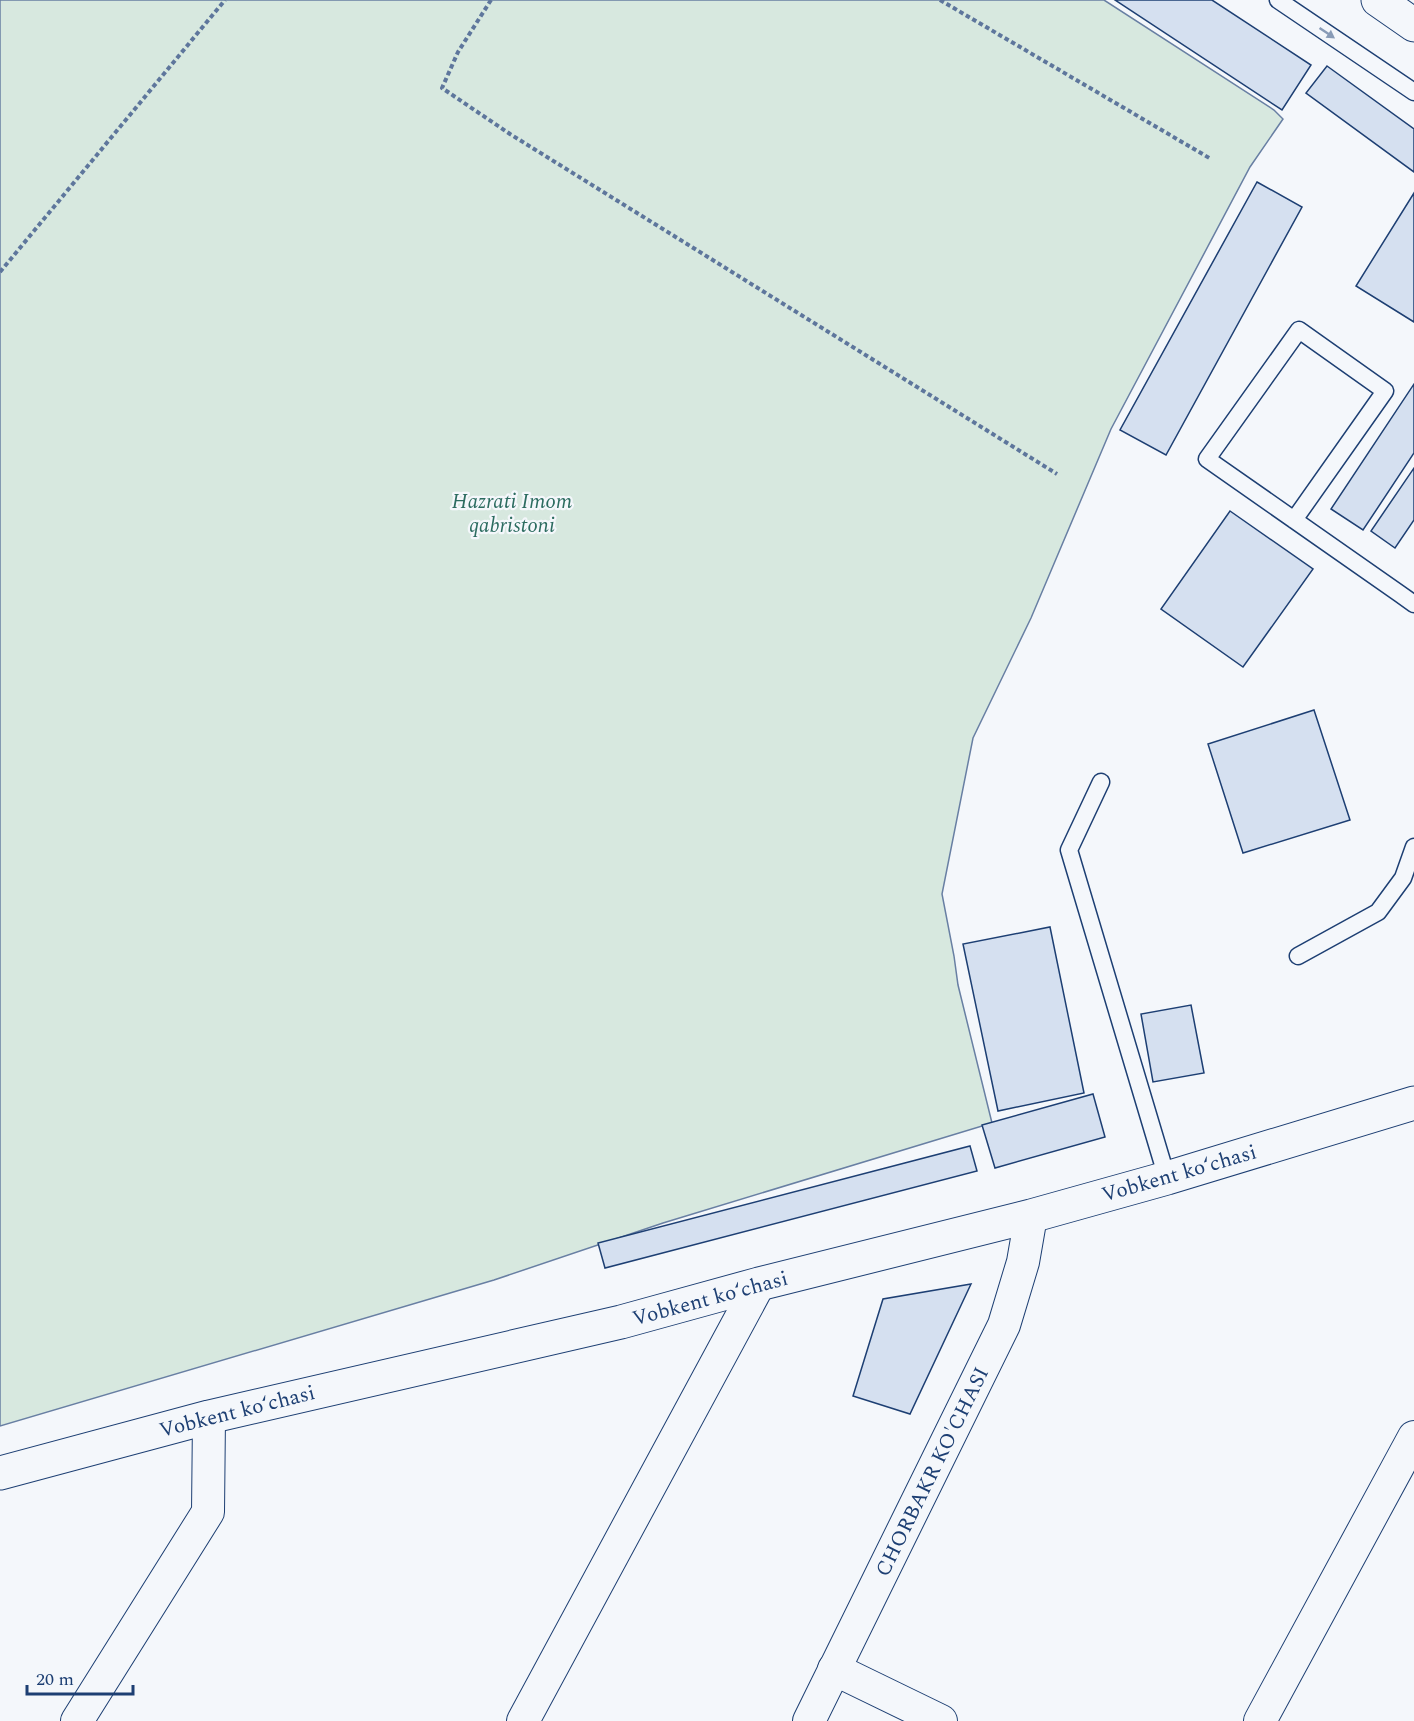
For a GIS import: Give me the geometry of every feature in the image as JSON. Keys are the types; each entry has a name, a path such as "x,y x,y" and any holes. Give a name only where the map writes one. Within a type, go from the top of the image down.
{"main road":[{"path":"1378,0 1414,25"},
{"name":"Vobkent koʻchasi","path":"0,1473 209,1417 621,1322 759,1284 1031,1216 1167,1178 1414,1103"}],"street":[{"name":"CHORBAKR KO'CHASI","path":"809,1721 1004,1325 1023,1262 1031,1216"},
{"path":"523,1721 759,1284"},
{"path":"77,1721 208,1512 209,1417"},
{"path":"1260,1721 1414,1437"},
{"path":"834,1669 941,1721"}],"lane":[{"path":"1278,0 1414,92"},
{"path":"1294,520 1385,391 1299,330 1208,459 1294,520 1414,604"},
{"path":"1101,782 1069,850 1167,1178"},
{"path":"1298,956 1378,912 1403,878 1414,847"}],"path":[{"path":"0,272 225,0"},
{"path":"491,0 458,51 442,88 510,134 1057,474"},
{"path":"940,0 1211,159"}],"green space":[{"name":"Hazrati Imom qabristoni","path":"0,0 1104,0 1274,110 1283,119 1250,167 1111,429 1031,618 973,738 942,894 958,985 992,1123 663,1223 494,1280 0,1426"}],"building":[{"path":"1115,0 1212,0 1311,65 1282,110"},
{"path":"1327,66 1414,129 1414,172 1306,93"},
{"path":"1257,182 1302,207 1166,455 1120,430"},
{"path":"1414,193 1414,322 1356,286"},
{"path":"1414,384 1414,453 1363,530 1331,509"},
{"path":"1414,468 1414,520 1395,548 1371,531"},
{"path":"1230,511 1313,569 1243,667 1161,609"},
{"path":"1314,710 1350,820 1243,853 1208,744"},
{"path":"1050,927 1084,1093 998,1111 963,944"},
{"path":"1191,1005 1204,1073 1153,1082 1141,1014"},
{"path":"1093,1094 1105,1137 995,1168 982,1125"},
{"path":"970,1146 977,1171 605,1268 598,1243"},
{"path":"971,1284 910,1414 853,1396 883,1299"}]}
